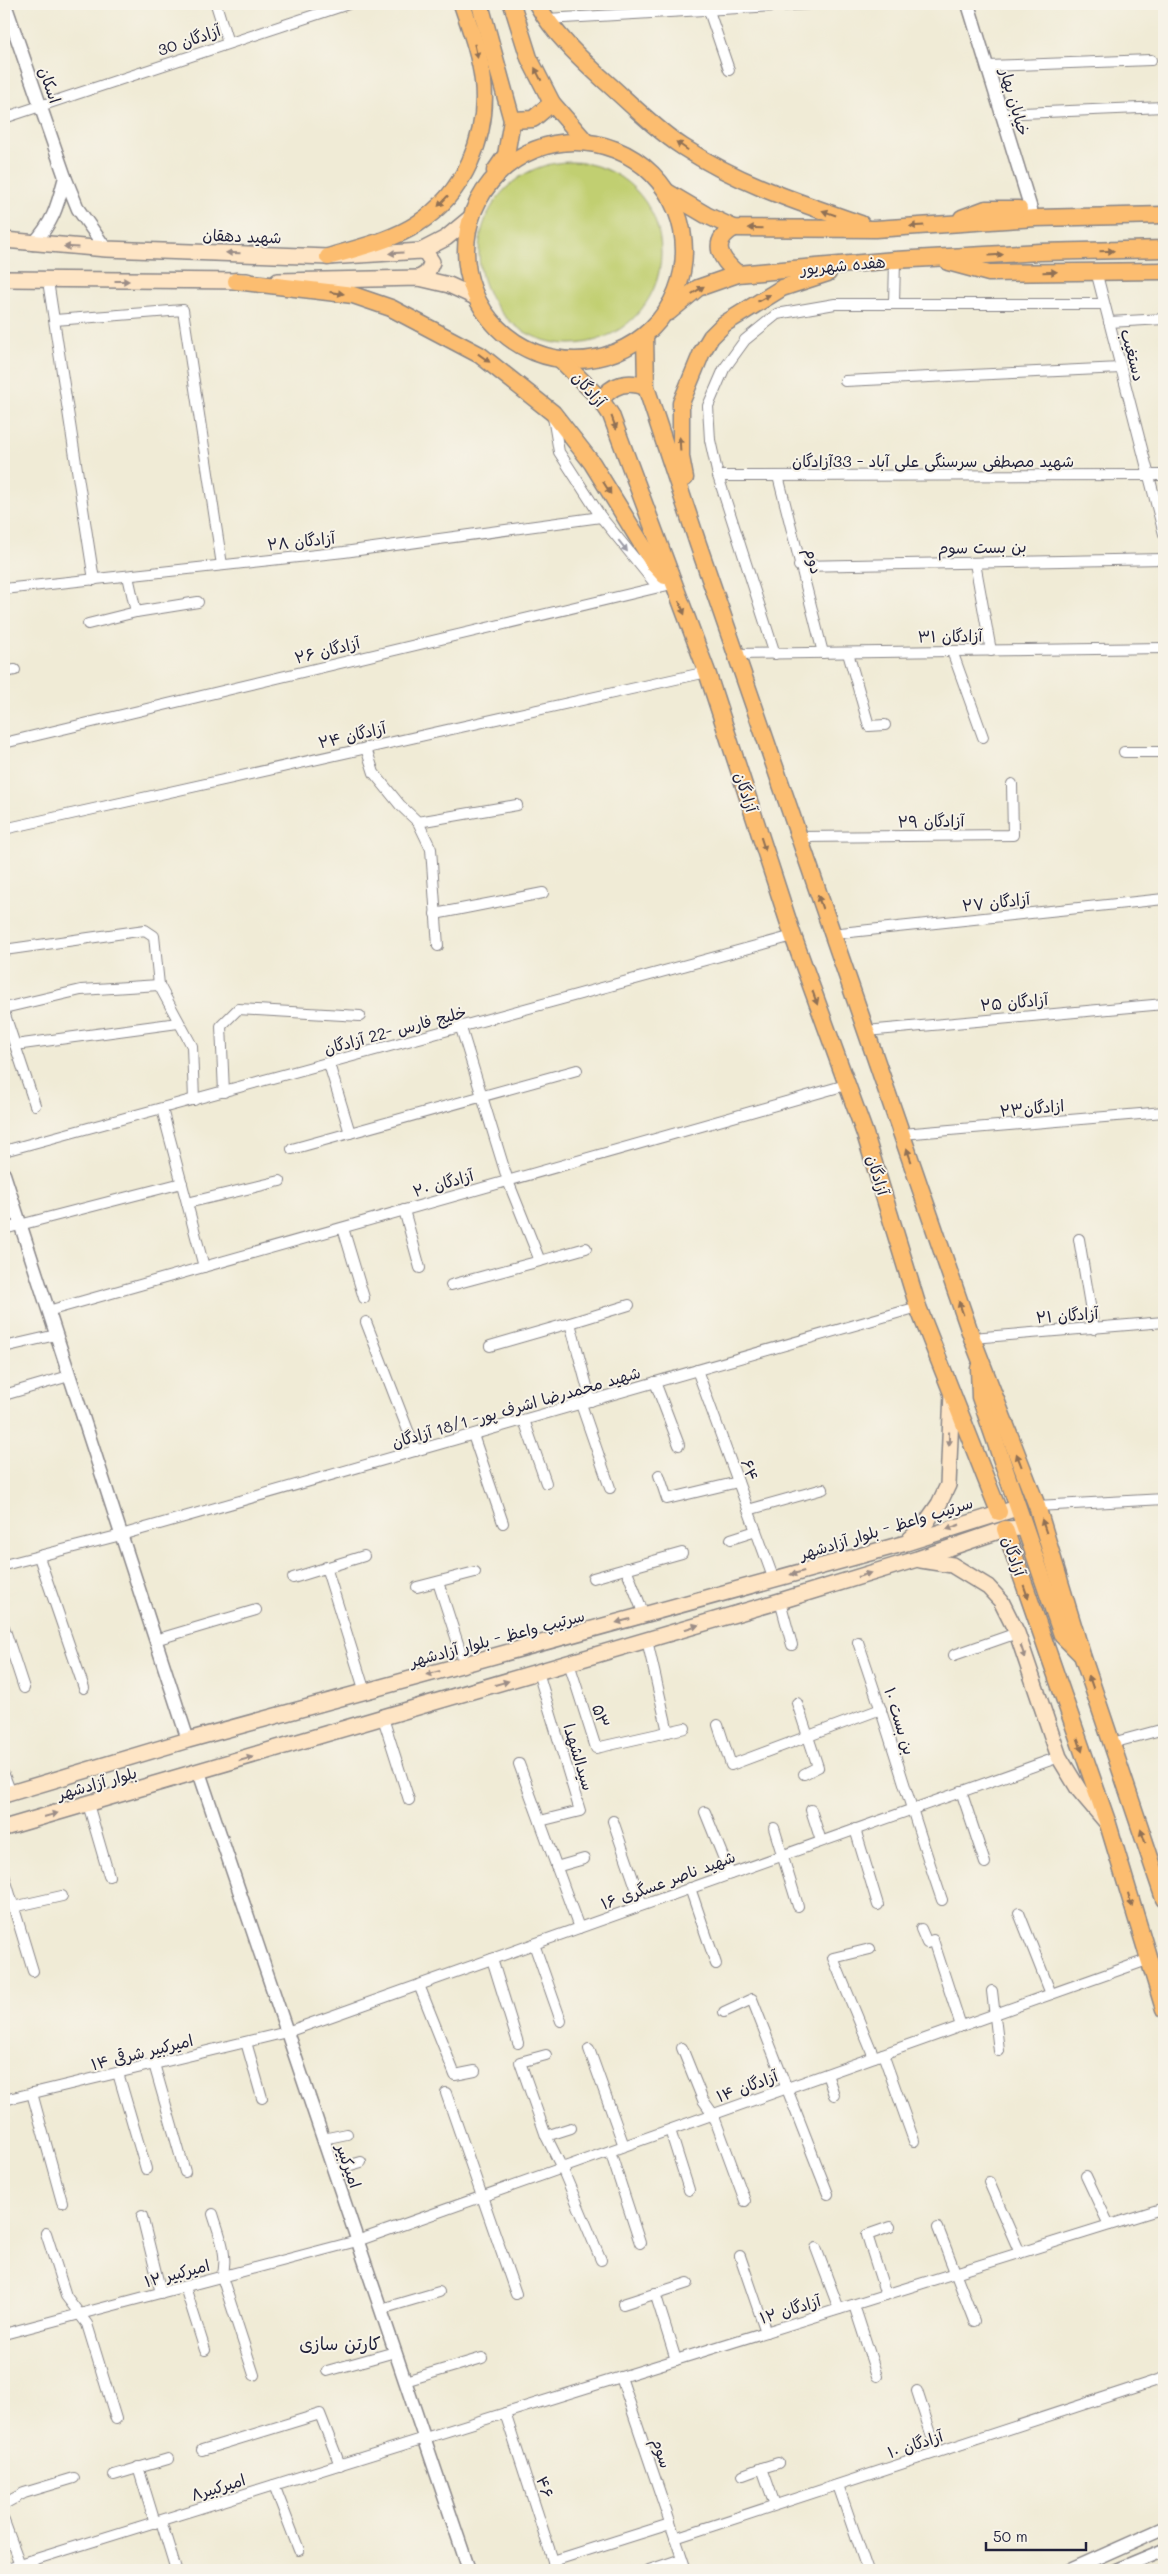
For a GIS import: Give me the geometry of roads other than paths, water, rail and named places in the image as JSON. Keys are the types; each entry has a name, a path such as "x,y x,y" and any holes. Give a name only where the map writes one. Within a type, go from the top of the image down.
{"main road":[{"path":"328,257 388,238 416,225 443,204 464,176 475,148 484,116 483,80 462,4"},
{"path":"480,4 512,120 506,155 483,190 469,219 465,245 467,272 475,297 496,327 526,348 560,359 590,359 620,351 645,335 660,320 671,303 681,277 684,250 680,222 667,192 646,167 618,150 586,142 556,142 528,151 503,168 483,190"},
{"path":"512,4 529,58 552,103 586,142"},
{"path":"538,4 546,19 586,63 682,146 724,171 770,192 875,229"},
{"path":"512,120 533,119 552,103"},
{"name":"هفده شهریور","path":"667,192 706,215 734,228 875,229 944,224 1033,213"},
{"path":"1033,213 1164,207"},
{"path":"1033,213 1164,215"},
{"name":"شهید دهقان","path":"4,240 106,249 328,257 421,251 446,238 469,219"},
{"path":"734,228 727,232 722,240 720,254 724,262 738,274"},
{"name":"هفده شهریور","path":"660,320 698,288 738,274 895,260 1040,252 1164,250"},
{"path":"419,278 427,273 432,262 426,253 421,251"},
{"path":"934,259 989,273 1164,271"},
{"path":"698,544 681,458 680,428 681,403 702,352 724,324 756,302 782,288 857,264"},
{"path":"4,279 48,281 236,281 419,278 449,285 475,297"},
{"path":"236,281 353,295 391,308 480,355 553,413 592,463 654,564 664,585"},
{"path":"645,335 646,387 698,544 972,1338 1037,1506 1082,1655 1164,1899"},
{"name":"آزادگان","path":"560,359 601,400 611,414 664,585 707,672 794,936 846,1085 866,1134 918,1307 999,1512 1108,1824 1147,1960 1164,2009"},
{"path":"601,400 609,391 620,385 633,383 646,387"},
{"path":"979,1355 980,1397 1023,1528 1062,1635 1082,1655"},
{"path":"906,1543 924,1527 939,1504 948,1485 952,1391"},
{"name":"سرتیپ واعظ - بلوار آزادشهر","path":"7,1794 188,1740 906,1543 999,1512 1017,1508"},
{"path":"199,1772 917,1560 1005,1529 1023,1528"},
{"path":"917,1560 952,1565 988,1587 1001,1601 1017,1633 1059,1756 1079,1790 1108,1824"},
{"name":"بلوار آزادشهر","path":"4,1828 199,1772"}],"street":[{"name":"اسکان","path":"5,4 64,177 78,209 106,249"},
{"path":"216,4 228,43"},
{"name":"آزادگان 30","path":"4,118 348,4"},
{"path":"546,19 708,7 811,4"},
{"name":"خیابان بهار","path":"968,4 988,66 1000,114 1033,213"},
{"path":"708,7 729,70"},
{"path":"988,66 1151,60"},
{"path":"1000,114 1164,107"},
{"path":"33,244 49,227 57,206 64,177"},
{"path":"894,304 895,260"},
{"name":"دستغیب","path":"1096,271 1164,534"},
{"path":"48,281 94,580"},
{"path":"775,654 718,476 710,440 708,406 724,369 745,340 777,314 835,304 1104,304"},
{"path":"55,320 183,310 222,565"},
{"path":"1109,322 1164,319"},
{"path":"845,381 1121,368"},
{"path":"553,413 559,452 601,517 664,585"},
{"name":"شهید مصطفی سرسنگی علی آباد - 33آزادگان","path":"718,476 1164,475"},
{"name":"دوم","path":"778,476 799,566 823,653"},
{"name":"۲۸ آزادگان","path":"4,589 344,552 601,517"},
{"name":"بن بست سوم","path":"799,566 1164,559"},
{"path":"975,562 991,651"},
{"path":"128,576 136,612"},
{"name":"۲۶ آزادگان","path":"4,743 664,585"},
{"path":"88,624 136,612 198,602"},
{"name":"۳۱ آزادگان","path":"737,654 1164,648"},
{"path":"952,651 983,737"},
{"path":"848,653 869,726 885,725"},
{"path":"4,672 15,670"},
{"name":"۲۴ آزادگان","path":"4,829 707,672"},
{"path":"366,748 374,773 400,805 418,822 431,849 438,946"},
{"path":"1124,752 1164,752"},
{"name":"۲۹ آزادگان","path":"799,837 1013,835 1012,784"},
{"path":"418,822 517,805"},
{"path":"435,914 543,893"},
{"name":"۲۷ آزادگان","path":"831,934 1164,900"},
{"path":"4,950 146,930 154,936 159,985 192,1046 194,1100"},
{"name":"خلیج فارس -22 آزادگان","path":"4,1151 794,936"},
{"path":"35,1105 4,1010 81,990 159,985"},
{"name":"۲۵ آزادگان","path":"866,1031 1164,1004"},
{"path":"224,1092 221,1026 238,1009 360,1016"},
{"path":"15,1045 178,1023"},
{"path":"461,1028 508,1181 540,1262"},
{"path":"329,1064 350,1133"},
{"path":"292,1149 576,1070"},
{"name":"۲۰ آزادگان","path":"48,1311 846,1085"},
{"path":"162,1109 204,1267"},
{"name":"۲۳ازادگان","path":"902,1134 1164,1112"},
{"path":"4,1174 188,1740"},
{"path":"187,1203 280,1181"},
{"path":"4,1229 182,1183"},
{"path":"404,1210 420,1268"},
{"path":"342,1228 364,1298"},
{"path":"1078,1239 1094,1329"},
{"path":"451,1285 586,1248"},
{"path":"490,1346 570,1324 629,1305"},
{"name":"شهید محمدرضا اشرف پور- 18/1 آزادگان","path":"4,1565 39,1558 121,1535 918,1307"},
{"path":"366,1322 416,1451"},
{"name":"۲۱ آزادگان","path":"972,1338 1164,1322"},
{"path":"570,1324 591,1401"},
{"path":"4,1347 56,1335"},
{"name":"۶۴","path":"697,1370 774,1580"},
{"path":"4,1395 69,1376"},
{"path":"655,1382 679,1445"},
{"path":"580,1404 610,1488"},
{"path":"524,1420 546,1483"},
{"path":"473,1435 502,1523"},
{"path":"658,1476 667,1499 738,1482"},
{"path":"748,1510 824,1491 821,1478"},
{"path":"1037,1506 1164,1499"},
{"path":"731,1539 756,1530"},
{"path":"593,1578 682,1553"},
{"path":"293,1578 364,1556"},
{"path":"39,1558 84,1688"},
{"path":"326,1567 365,1692"},
{"path":"626,1568 644,1615"},
{"path":"417,1587 475,1572"},
{"path":"438,1582 465,1665"},
{"path":"780,1601 792,1645"},
{"path":"155,1640 256,1610"},
{"path":"4,1627 24,1688"},
{"path":"954,1655 1017,1633"},
{"path":"647,1640 668,1732"},
{"name":"بن بست ۱۰","path":"858,1642 942,1900"},
{"name":"۵۳","path":"569,1663 596,1748 685,1728"},
{"name":"سیدالشهدا","path":"538,1672 580,1811 540,1821"},
{"path":"797,1703 818,1767 804,1774"},
{"path":"718,1725 731,1765 807,1735 881,1709"},
{"path":"383,1718 409,1800"},
{"path":"1112,1743 1164,1729"},
{"name":"۱۶ شهید ناصر عسگری","path":"287,2032 1059,1756"},
{"path":"518,1764 579,1928"},
{"name":"امیرکبیر","path":"199,1772 469,2570"},
{"path":"4,1775 7,1794"},
{"path":"961,1791 985,1863"},
{"path":"88,1804 109,1876"},
{"path":"811,1810 821,1841"},
{"path":"705,1812 730,1874"},
{"path":"613,1821 642,1905"},
{"path":"774,1828 781,1856 798,1906"},
{"path":"856,1829 878,1905"},
{"path":"556,1867 584,1859"},
{"path":"4,1875 33,1972"},
{"path":"690,1888 716,1964"},
{"path":"13,1907 62,1896"},
{"path":"1019,1913 1051,1994"},
{"path":"921,1929 927,1943 933,1940 961,2026"},
{"path":"534,1944 561,2020"},
{"path":"870,1949 833,1958 878,2055 914,2141"},
{"path":"492,1959 518,2043"},
{"name":"۱۴ آزادگان","path":"357,2241 1147,1960"},
{"path":"419,1985 455,2075 475,2071"},
{"path":"992,1991 999,2050"},
{"path":"724,2012 752,1999 828,2194"},
{"name":"۱۴ امیرکبیر شرقی","path":"4,2100 287,2032"},
{"path":"246,2042 262,2098"},
{"path":"682,2048 703,2100 713,2114 745,2201"},
{"path":"589,2049 624,2146"},
{"path":"546,2055 520,2062 546,2136 562,2168 601,2260"},
{"path":"154,2064 185,2172"},
{"path":"118,2073 146,2169"},
{"path":"827,2074 834,2095"},
{"path":"446,2093 516,2294"},
{"path":"32,2094 62,2202"},
{"path":"546,2136 571,2128"},
{"path":"670,2130 690,2190"},
{"path":"323,2139 347,2134"},
{"path":"610,2151 640,2243"},
{"path":"334,2170 360,2162"},
{"path":"1086,2176 1109,2225"},
{"path":"990,2182 1020,2253"},
{"name":"۱۲ آزادگان","path":"424,2438 1164,2208"},
{"path":"214,2214 225,2254 226,2267 222,2277 254,2376"},
{"path":"142,2216 161,2293"},
{"path":"886,2295 863,2237 890,2227"},
{"path":"938,2228 974,2321"},
{"path":"46,2233 66,2296 87,2324 116,2419"},
{"name":"امیرکبیر ۱۲","path":"4,2334 357,2241"},
{"path":"816,2248 840,2309"},
{"path":"740,2256 766,2332"},
{"path":"623,2304 688,2282"},
{"path":"185,2287 205,2350"},
{"path":"381,2309 439,2292"},
{"path":"655,2293 676,2360"},
{"path":"854,2305 877,2376"},
{"path":"327,2371 395,2352"},
{"path":"405,2381 482,2358"},
{"name":"سوم","path":"621,2378 686,2570"},
{"name":"۱۰ آزادگان","path":"675,2538 1164,2378"},
{"path":"917,2391 937,2452"},
{"path":"202,2450 320,2414 340,2465"},
{"name":"۴۶","path":"505,2414 554,2566"},
{"name":"امیرکبیر۸","path":"4,2569 21,2567 424,2438"},
{"path":"114,2475 168,2459"},
{"path":"743,2474 778,2463"},
{"path":"138,2468 176,2570"},
{"path":"762,2468 775,2505"},
{"path":"4,2504 24,2493 74,2478"},
{"path":"838,2485 867,2569"},
{"path":"274,2486 299,2550"},
{"path":"4,2521 21,2567"},
{"path":"554,2566 670,2524"},
{"path":"1070,2570 1164,2528"},
{"path":"1116,2570 1164,2551"},
{"path":"649,2570 682,2560"}],"district":[{"name":"کارتن سازی","path":"340,2344"}]}
